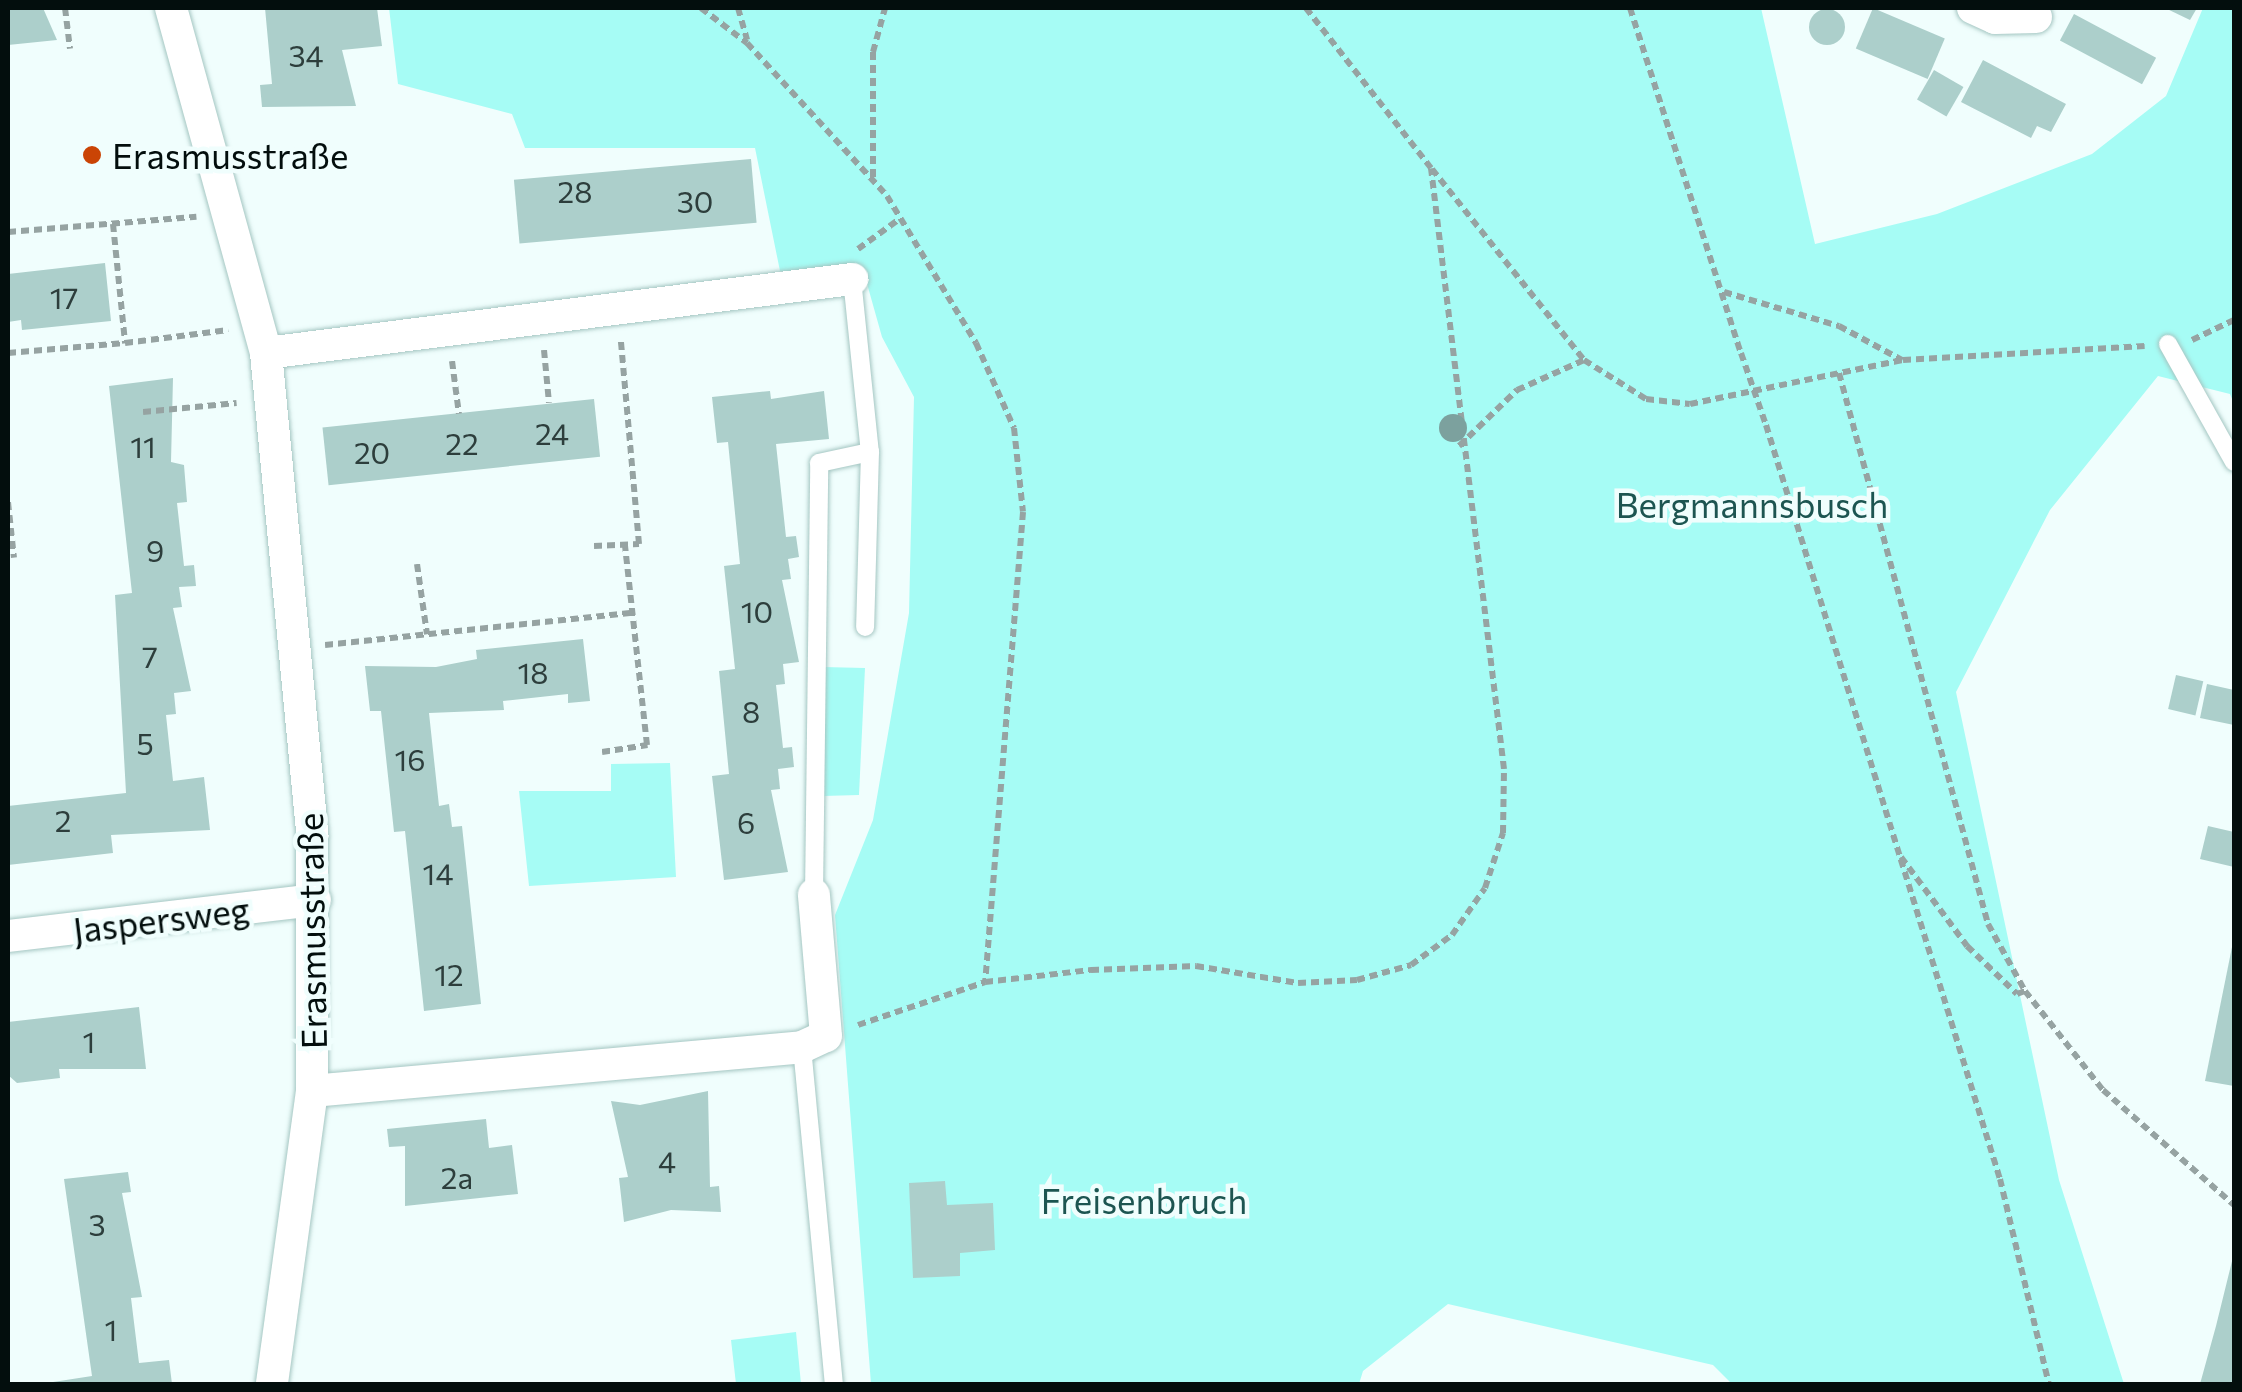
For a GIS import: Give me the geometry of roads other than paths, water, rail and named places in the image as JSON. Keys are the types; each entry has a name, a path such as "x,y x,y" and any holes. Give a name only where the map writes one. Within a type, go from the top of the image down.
{"street":[{"name":"Erasmusstraße","path":"171,8 263,339 296,648 315,900 312,1091 272,1384"},
{"path":"1973,8 1994,18 2036,17"},
{"path":"263,339 447,331 852,280"},
{"path":"814,895 814,1042"},
{"name":"Jaspersweg","path":"8,936 315,900"},
{"name":"Erasmusstraße","path":"312,1091 814,1042"}],"lane":[{"path":"852,280 870,452 865,628"},
{"path":"2168,344 2234,462"},
{"path":"814,895 819,462 870,452"},
{"path":"814,1042 834,1384"}],"place":[{"name":"Erasmusstraße","path":"92,155"}],"park label":[{"name":"Bergmannsbusch","path":"1752,504"},
{"name":"Freisenbruch","path":"1144,1200"}]}
